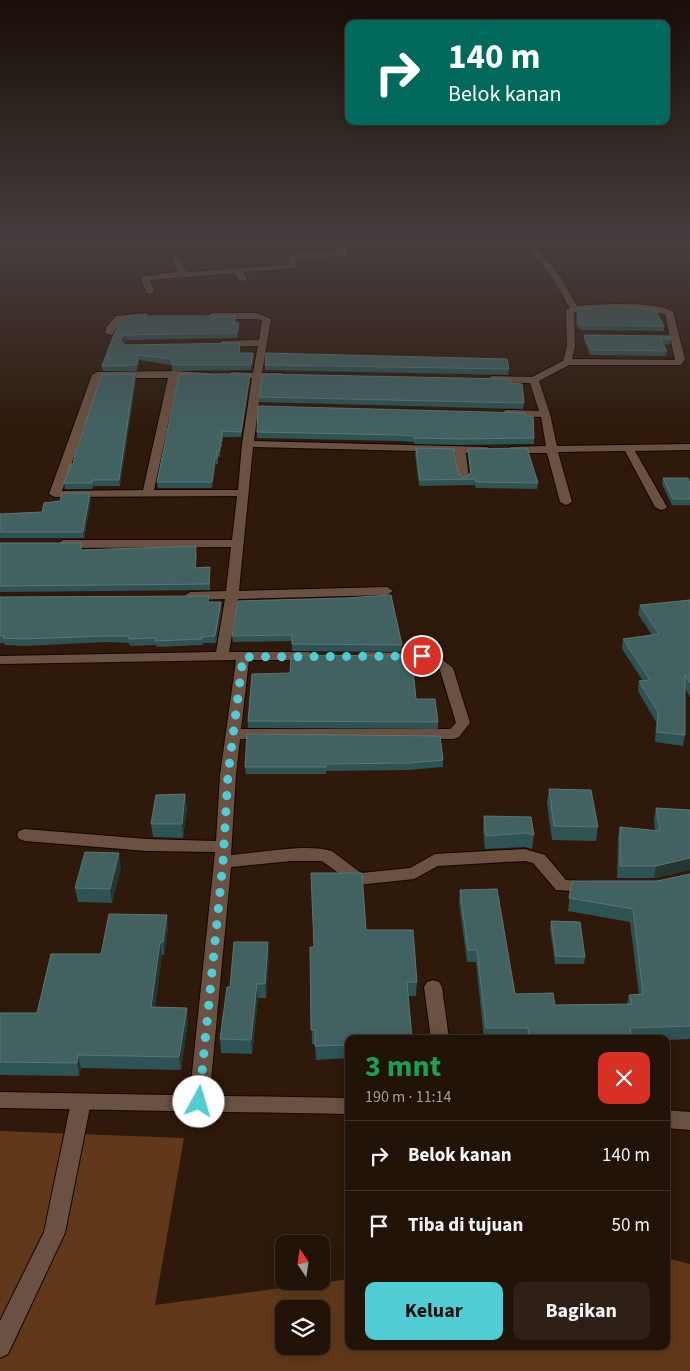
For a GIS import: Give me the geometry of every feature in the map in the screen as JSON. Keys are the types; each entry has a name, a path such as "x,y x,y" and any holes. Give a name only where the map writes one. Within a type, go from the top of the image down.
{"street":[{"path":"485,379 534,380 567,362 675,364 680,359 671,336 669,312 664,309 647,308 574,308 570,311 575,335 567,362"},
{"path":"109,332 113,323 119,318 126,316 154,316"},
{"path":"200,316 265,317 268,319 258,375 257,407 247,444 232,596 222,656"},
{"path":"214,344 264,343"},
{"path":"148,493 174,374"},
{"path":"243,493 55,494 97,375 287,376"},
{"path":"534,380 545,414 556,470 566,502"},
{"path":"496,413 545,414"},
{"path":"247,444 460,450 690,447"},
{"path":"629,449 660,507"},
{"path":"460,450 464,479"},
{"path":"50,544 238,543"},
{"path":"174,596 387,591"},
{"path":"0,660 323,656"},
{"path":"234,734 443,736 454,734 463,723 446,668 430,657 352,656"},
{"path":"199,1102 223,854 228,775 243,657"},
{"path":"24,835 146,845 223,854 326,856 358,879 414,873 435,860 525,855 539,859 562,886 608,886"},
{"path":"433,987 439,1035"},
{"path":"0,1100 345,1106"},
{"path":"0,1346 54,1233 81,1102"},
{"path":"670,1120 690,1121"}],"shaded area":[{"path":"0,1131 184,1138 155,1305 275,1289 330,1290 330,1282 345,1280 345,1350 670,1350 670,1259 690,1264 690,1371 0,1371"}],"building":[{"path":"605,306 655,309 664,326 580,325 577,318 579,316 577,309"},
{"path":"127,316 236,316 234,323 239,323 237,333 125,335 120,340 125,345 240,343 239,353 253,353 251,365 172,365 172,359 138,355 137,365 102,366 120,319"},
{"path":"584,335 670,336 671,339 660,339 667,351 591,350"},
{"path":"266,353 507,359 509,369 265,365"},
{"path":"102,374 135,374 119,480 92,480 92,483 64,483 71,464 73,464 76,449"},
{"path":"179,374 250,374 241,432 222,431 222,441 220,442 220,451 217,451 217,458 215,458 212,482 157,482"},
{"path":"263,374 510,379 511,383 522,384 524,403 259,397"},
{"path":"258,406 525,413 525,416 533,416 534,438 460,439 414,438 414,436 399,435 257,432"},
{"path":"416,448 454,449 458,473 463,478 471,473 468,449 527,448 538,483 476,482 475,479 420,480"},
{"path":"663,478 688,478 690,483 690,499 673,499"},
{"path":"62,493 90,493 83,532 0,532 0,514 42,512 44,503 60,501"},
{"path":"0,543 81,543 81,550 196,546 195,568 210,567 209,584 0,586"},
{"path":"391,595 402,645 292,644 292,635 232,636 238,601"},
{"path":"209,596 208,602 221,602 215,636 202,637 202,639 155,641 156,638 129,639 129,636 23,639 3,638 4,636 0,636 0,597"},
{"path":"690,600 690,683 685,675 685,735 657,732 658,712 639,681 650,680 623,639 659,634 640,605"},
{"path":"291,655 404,656 406,669 413,669 416,699 435,699 438,722 248,721 252,674 290,673"},
{"path":"247,734 440,736 443,760 409,763 326,764 326,767 245,767"},
{"path":"549,789 591,790 598,827 554,826"},
{"path":"185,794 182,824 151,824 156,795"},
{"path":"656,808 690,810 690,858 656,866 620,866 620,827 660,831"},
{"path":"484,816 531,817 534,835 526,833 486,836"},
{"path":"85,852 119,853 110,889 75,888"},
{"path":"311,873 362,873 366,930 413,930 417,982 407,982 412,1035 345,1035 345,1045 315,1046 315,1030 311,1030 310,947 314,947"},
{"path":"690,874 690,1026 630,1028 631,1035 529,1035 528,1028 486,1028 477,950 468,950 460,890 497,889 515,994 553,993 555,1005 632,1004 629,995 643,994 633,909 569,898 572,881 657,881"},
{"path":"109,914 167,915 163,942 160,942 151,1007 187,1008 179,1057 78,1055 77,1063 0,1062 0,1013 37,1013 51,954 101,954"},
{"path":"551,921 580,922 585,957 556,956"},
{"path":"234,942 268,942 265,984 257,984 251,1040 220,1039 227,987 230,987"}],"route":[{"path":"199,1102 223,862 228,775 243,657 422,656"}]}
